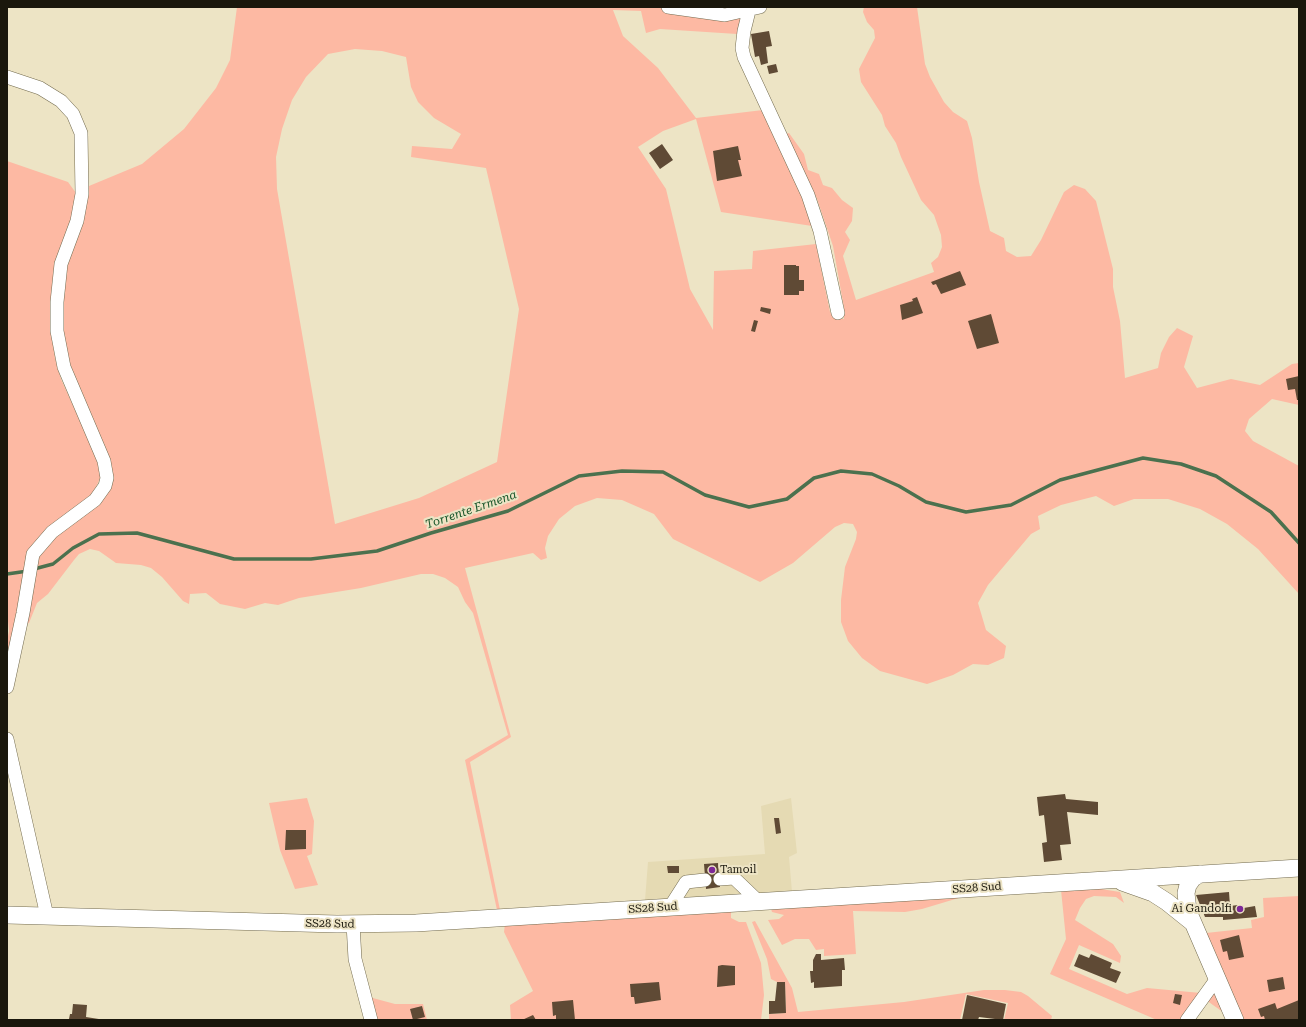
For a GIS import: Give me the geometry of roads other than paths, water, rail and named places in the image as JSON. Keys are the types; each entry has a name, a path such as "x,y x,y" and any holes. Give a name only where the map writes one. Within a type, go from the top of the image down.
{"main road":[{"name":"SS28 Sud","path":"7,915 353,924 450,921 1299,868"},
{"path":"1186,893 1193,878 1200,874"},
{"path":"1167,902 1164,892 1165,884 1169,876 1181,884 1186,893 1188,911 1192,922 1236,1020"},
{"path":"1113,879 1134,885 1167,902 1192,922"}],"street":[{"path":"668,7 725,15 754,9"},
{"path":"754,9 744,31 742,48 744,57 808,195 820,231 838,313"},
{"path":"7,77 40,88 61,101 73,114 81,132 82,194 77,221 61,264 57,302 57,331 60,357 104,461 107,478 105,486 95,500 47,537 33,554 23,613 7,687"},
{"path":"7,739 47,916"},
{"path":"720,879 734,878 758,901"},
{"path":"670,907 686,882 705,880"},
{"path":"353,924 355,960 371,1020"},
{"path":"1187,1020 1218,977"}],"waterway":[{"name":"Torrente Ermena","path":"34,569 53,564 73,548 99,534 137,533 234,559 311,559 377,551 431,533 508,511 579,476 622,471 663,472 705,495 749,507 787,499 814,478 841,471 872,474 899,486 926,502 966,512 1011,505 1060,480 1143,458 1181,464 1216,476 1271,512 1299,543"},
{"name":"Torrente Ermena","path":"7,574 28,571"}],"place":[{"name":"Tamoil","path":"712,870"},
{"name":"Ai Gandolfi","path":"1240,909"}]}
